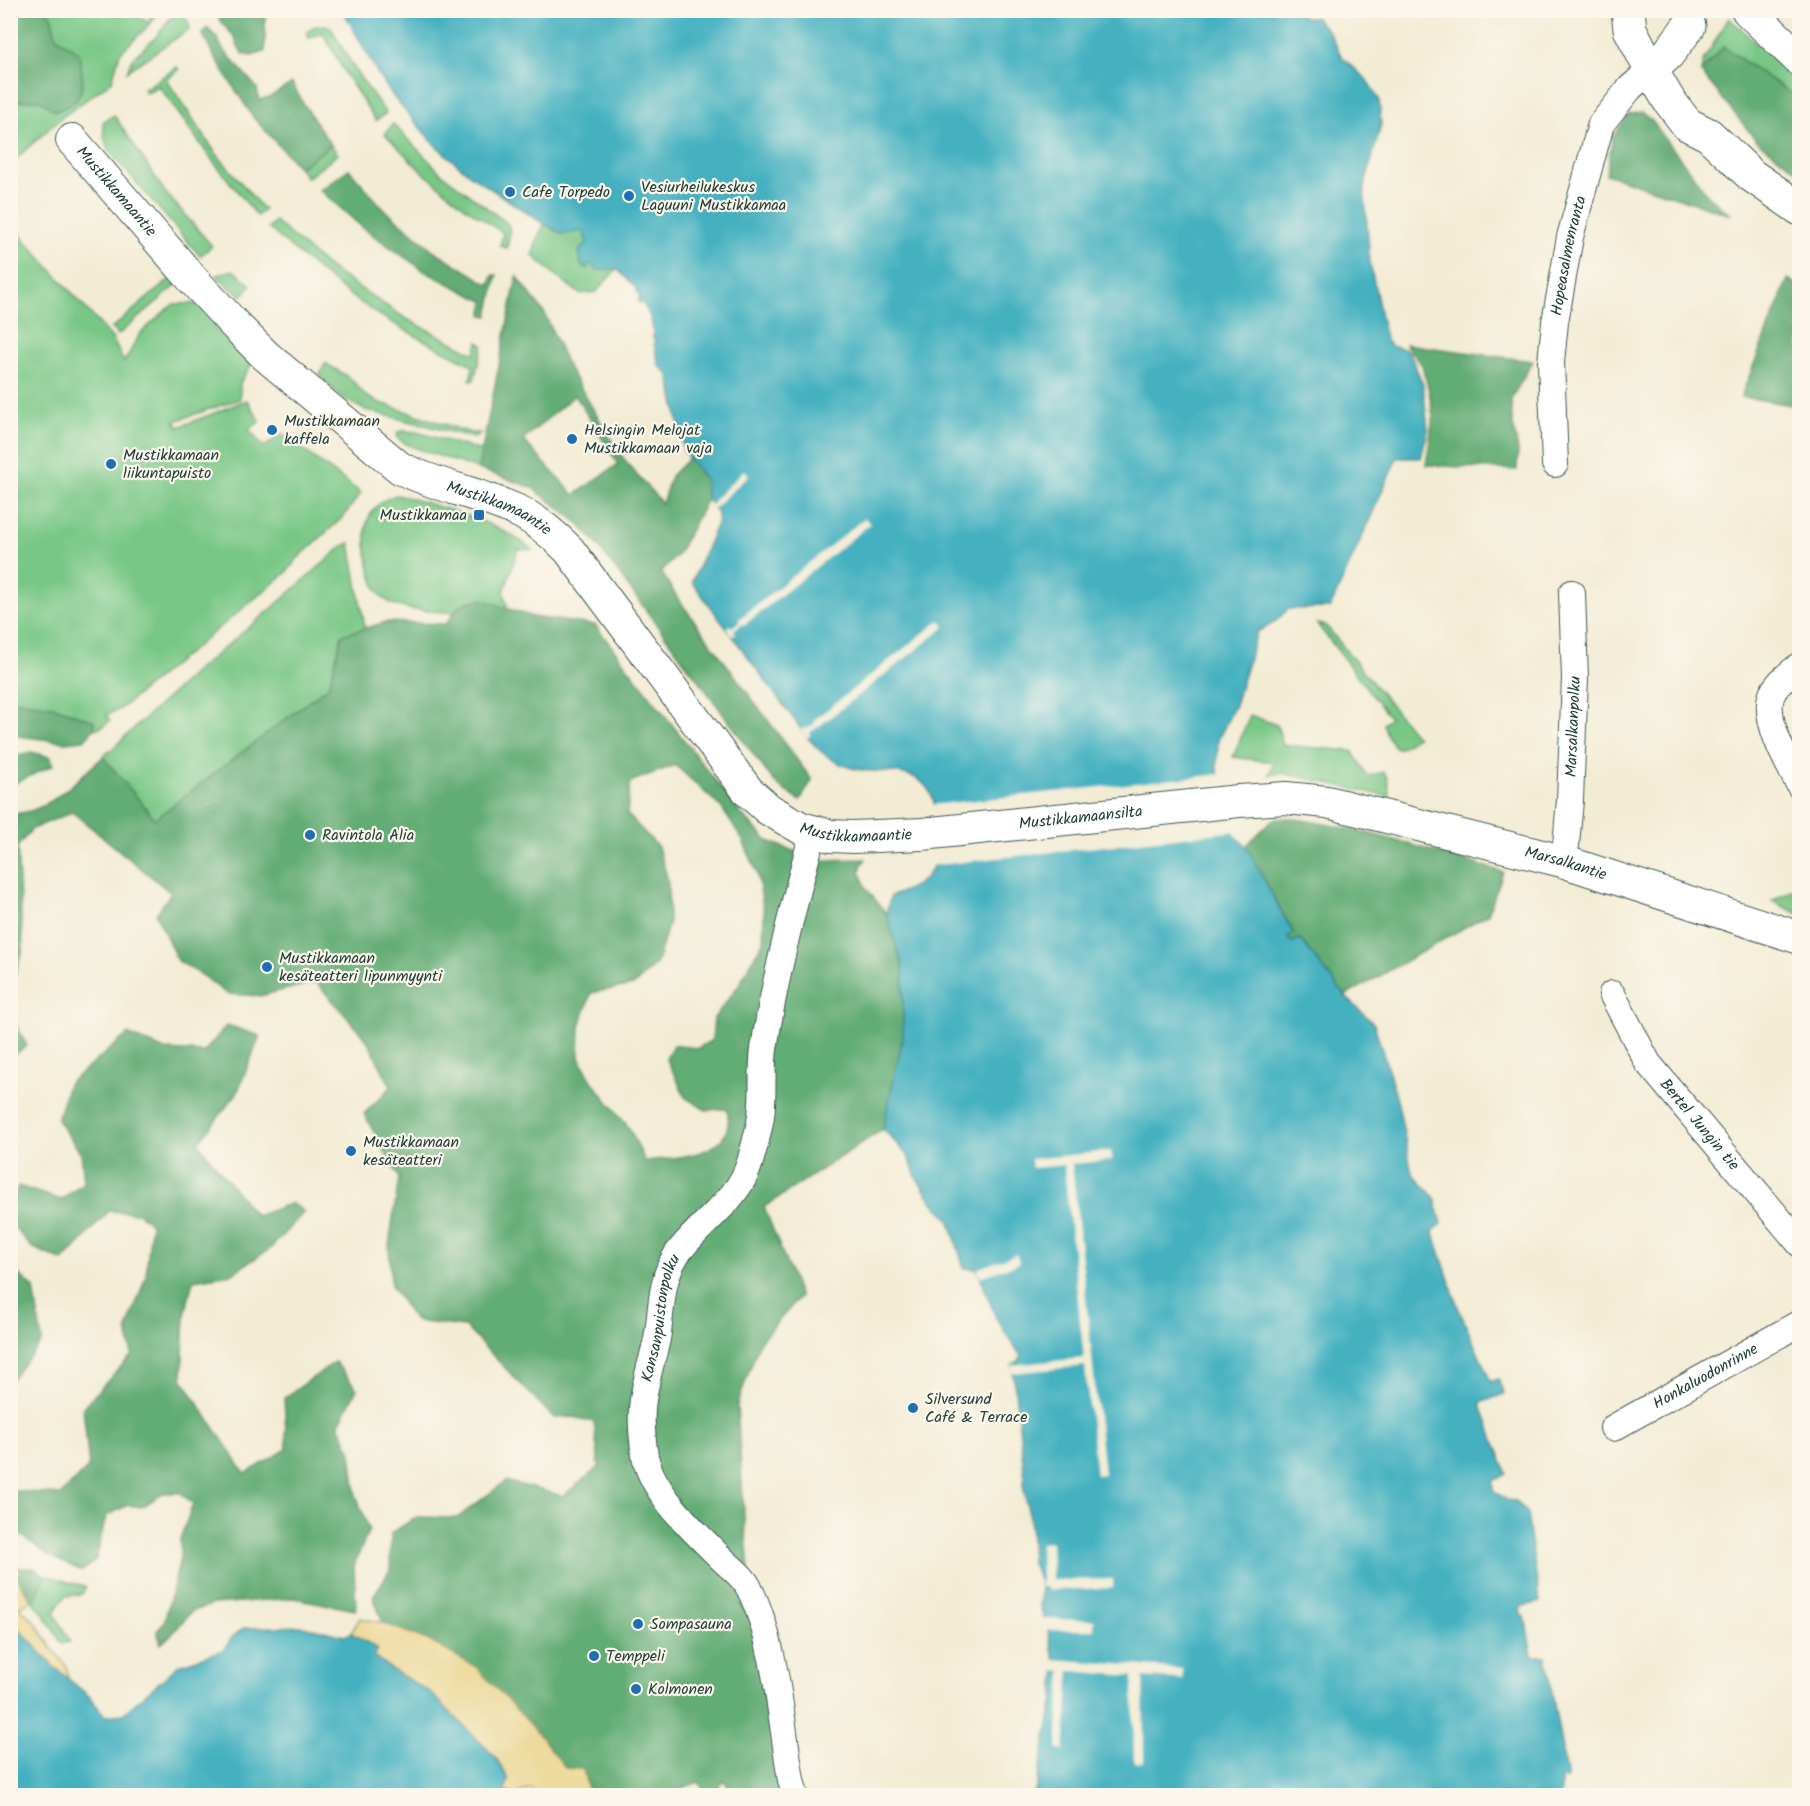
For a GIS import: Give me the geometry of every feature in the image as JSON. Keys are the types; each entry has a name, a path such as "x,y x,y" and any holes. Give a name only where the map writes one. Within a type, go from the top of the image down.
{"main road":[{"path":"1628,10 1630,29 1683,85 1702,113 1709,135 1751,176 1800,209"},
{"path":"1639,10 1647,17 1660,62"},
{"path":"1748,10 1800,60"},
{"path":"1660,62 1689,26"}],"street":[{"name":"Hopeasalmenranta","path":"1555,464 1551,362 1555,322 1570,237 1601,124 1630,88 1660,62"},
{"name":"Mustikkamaantie","path":"72,140 236,326 266,356 400,468 522,514 552,532 569,550 748,791 768,809 785,821 813,832 853,837 921,834"},
{"name":"Marsalkanpolku","path":"1562,861 1570,800 1575,678 1572,593"},
{"path":"1800,665 1784,678 1771,697 1771,721 1781,752 1800,786"},
{"name":"Marsalkantie","path":"1239,801 1286,798 1327,802 1562,861 1800,938"},
{"name":"Mustikkamaansilta","path":"921,834 1239,801"},
{"name":"Kansanpuistonpolku","path":"795,1796 762,1622 748,1586 661,1493 648,1468 645,1455 643,1398 653,1358 661,1315 663,1287 668,1271 684,1246 742,1183 749,1165 761,1118 763,1053 777,973 813,832"},
{"name":"Bertel Jungin tie","path":"1612,994 1648,1063 1800,1244"},
{"name":"Honkaluodonrinne","path":"1613,1428 1800,1323"}],"green space":[{"path":"10,11 47,11 51,16 56,37 79,53 83,82 82,90 74,102 55,111 40,100 11,101"},
{"path":"47,11 132,11 149,23 151,11 159,11 144,30 120,53 112,81 61,118 11,163 11,101 40,100 79,53 56,37 51,16"},
{"path":"175,11 179,11 188,21 190,29 127,71 134,57 157,36"},
{"path":"217,11 270,11 265,17 265,52 251,56 243,54 235,37 220,21"},
{"path":"1729,18 1799,82 1799,99 1724,47 1701,72 1703,61"},
{"path":"325,25 331,28 357,73 386,113 376,121 346,75 323,33 309,38 306,33 315,26"},
{"path":"207,28 257,88 259,100 270,97 292,83 331,145 299,168 253,117 213,55 202,33"},
{"path":"1723,47 1799,99 1799,172 1756,140 1701,72"},
{"path":"177,67 179,70 166,79 215,152 264,210 257,216 209,156 159,86 146,93 144,89"},
{"name":"Vesiurheilukeskus Laguuni Mustikkamaa","path":"651,108 617,269 596,292 580,294 534,257 537,238 545,224"},
{"path":"1642,113 1652,121 1710,198 1731,215 1606,174 1613,137 1629,114"},
{"path":"114,115 165,192 212,246 200,256 108,150 103,122"},
{"path":"393,124 441,173 508,224 510,232 507,248 500,246 503,233 465,207 420,170 385,134"},
{"path":"331,145 338,154 307,178 299,168"},
{"path":"349,169 383,208 433,250 489,285 493,275 497,275 488,316 482,315 485,302 426,272 364,229 320,190"},
{"path":"275,221 329,268 405,318 475,354 478,342 483,345 474,380 470,380 473,366 388,320 325,276 268,228"},
{"name":"Mustikkamaan liikuntapuisto","path":"10,223 112,338 124,362 140,334 167,309 174,304 203,303 255,358 240,383 240,399 175,421 179,427 247,400 260,421 249,430 264,447 282,434 361,493 343,517 297,559 286,573 120,709 106,715 110,720 104,726 94,729 94,721 52,706 11,702"},
{"path":"164,270 178,284 118,335 112,328 170,279"},
{"path":"233,270 251,285 242,296 226,285 217,275"},
{"path":"517,276 545,314 568,367 618,451 662,503 671,476 689,458 705,479 707,499 678,554 661,572 679,600 812,780 800,801 778,786 765,770 596,543 577,522 531,487 478,469","holes":["575,395 618,464 574,495 523,440"]},
{"path":"1788,279 1799,286 1799,406 1741,397"},
{"path":"1405,344 1533,361 1511,399 1512,420 1518,450 1517,470 1426,465 1433,417 1429,391 1422,365"},
{"path":"325,363 350,378 366,396 375,401 471,433 480,433 471,437 365,410 340,395 324,381 320,375"},
{"path":"417,432 482,451 478,469 410,446 398,439 397,433"},
{"path":"396,495 456,512 488,524 504,531 533,550 518,549 504,592 508,609 479,600 466,603 454,613 427,611 407,609 383,598 371,574 366,530 374,509 386,499"},
{"path":"350,543 365,628 342,635 329,686 155,819 103,757 195,672 343,546"},
{"path":"480,599 533,617 595,625 742,815 768,841 817,860 866,859 860,871 866,888 886,913 903,967 903,1037 883,1129 764,1207 800,1297 760,1341 737,1405 752,1601 793,1795 736,1795 723,1780 712,1795 705,1795 699,1782 677,1790 671,1795 590,1795 583,1769 566,1768 531,1725 427,1640 383,1623 373,1596 390,1570 391,1533 417,1517 457,1518 506,1481 563,1496 599,1467 594,1422 574,1417 554,1418 465,1327 415,1321 391,1286 389,1245 399,1178 364,1114 391,1087 367,1040 316,982 260,996 227,994 177,960 156,914 171,893 72,812 32,829 17,847 23,950 11,986 11,814 37,808 49,802 103,757 155,819 329,686 342,635 386,622 446,624 459,606","holes":["675,765 721,807 742,839 757,872 764,912 763,942 738,986 714,1018 712,1040 698,1048 673,1045 666,1058 686,1098 706,1110 727,1109 728,1125 723,1137 715,1145 702,1152 645,1161 629,1128 592,1081 579,1057 580,1026 591,993 634,985 657,963 669,922 668,880 658,847 627,814 630,782"]},
{"path":"1317,624 1328,628 1417,737 1400,748 1395,748 1383,724 1390,718"},
{"path":"10,700 52,706 94,721 94,729 84,740 65,742 11,735"},
{"path":"1250,715 1277,725 1283,745 1352,751 1368,776 1383,772 1387,777 1390,797 1282,773 1269,775 1274,762 1233,757"},
{"path":"31,752 51,757 53,765 11,785 11,755 14,757"},
{"path":"1288,818 1342,827 1503,872 1488,914 1345,996 1300,939 1291,942 1287,936 1293,932 1246,846 1273,819"},
{"path":"1799,886 1799,914 1772,901"},
{"path":"11,1014 27,1046 10,1057"},
{"path":"227,1025 260,1036 237,1093 198,1143 256,1216 292,1203 304,1212 270,1249 231,1274 193,1280 185,1315 182,1379 245,1474 287,1449 284,1398 335,1362 357,1389 339,1424 351,1451 356,1495 369,1530 354,1565 356,1610 294,1598 215,1604 192,1611 161,1644 157,1631 164,1623 180,1559 180,1539 193,1504 181,1493 164,1493 142,1507 128,1505 106,1516 96,1559 82,1571 48,1555 10,1527 11,1490 60,1495 89,1467 83,1407 132,1355 127,1329 146,1276 151,1224 138,1213 109,1211 63,1261 31,1247 11,1223 11,1205 18,1186 61,1200 84,1182 81,1153 57,1120 68,1084 128,1034 165,1050 204,1052"},
{"path":"11,1267 34,1288 42,1341 11,1380"},
{"path":"10,1559 18,1568 34,1568 45,1575 34,1603 20,1582 11,1574"},
{"path":"45,1575 86,1587 82,1594 65,1596 54,1612 70,1642 62,1644 44,1614 34,1603"}],"sand":[{"path":"11,1574 20,1582 31,1600 19,1607 35,1622 67,1667 68,1678 53,1666 11,1620"},
{"path":"360,1618 383,1623 427,1640 476,1667 531,1725 566,1768 583,1769 589,1795 538,1795 530,1788 516,1795 504,1791 509,1780 496,1758 430,1692 392,1670 374,1656 378,1649 351,1633"}],"water":[{"path":"345,10 1302,11 1302,17 1315,17 1329,32 1342,57 1366,79 1379,99 1381,125 1364,188 1370,263 1386,341 1391,346 1405,349 1410,353 1423,385 1428,430 1421,458 1397,458 1330,608 1288,609 1274,623 1257,632 1235,705 1218,740 1217,769 1234,835 1246,846 1293,933 1287,937 1291,942 1300,939 1345,996 1374,1024 1397,1099 1412,1173 1435,1198 1442,1224 1433,1231 1458,1307 1491,1382 1498,1379 1504,1394 1480,1403 1507,1474 1493,1481 1493,1490 1507,1500 1516,1501 1527,1514 1540,1602 1520,1607 1522,1616 1525,1616 1532,1656 1546,1656 1567,1779 1561,1779 1561,1795 1032,1795 1036,1788 1054,1699 1056,1670 1048,1630 1040,1607 1041,1583 1032,1564 1030,1520 1023,1485 1025,1479 1012,1365 1019,1361 1021,1356 996,1318 977,1269 964,1268 949,1219 935,1205 917,1179 908,1156 883,1129 903,1037 903,967 886,913 891,896 923,880 933,866 937,847 937,821 930,792 922,782 913,777 852,768 833,760 822,752 807,737 692,582 718,521 718,513 707,499 705,479 684,452 669,375 659,365 651,319 642,302 639,303 640,297 635,287 617,269 597,270 588,264 588,269 581,265 579,251 587,243 581,231 562,234 541,222 470,175 436,146 395,99 378,74 344,12"},
{"path":"11,1620 53,1666 89,1696 105,1716 123,1714 179,1665 224,1650 232,1637 244,1628 303,1626 345,1636 351,1633 378,1649 374,1656 392,1670 430,1692 496,1758 509,1780 504,1791 512,1795 11,1795"}],"pier":[{"path":"744,470 749,475 713,509 710,506 716,498"},
{"path":"865,518 870,524 744,625 734,630 736,634 732,636 726,628 740,621 739,619"},
{"path":"940,620 945,627 810,732 811,735 807,738 801,730 815,723 813,721"},
{"path":"1222,774 1236,831 928,866 934,855 931,805"},
{"path":"1111,1151 1112,1160 1072,1164 1104,1474 1096,1475 1085,1366 1012,1373 1012,1365 1084,1358 1064,1165 1032,1168 1031,1159"},
{"path":"1016,1254 1020,1263 980,1277 977,1269"},
{"path":"1051,1542 1052,1580 1113,1579 1113,1588 1048,1590 1047,1587 1041,1587 1040,1543"},
{"path":"1041,1619 1094,1620 1094,1630 1045,1630"},
{"path":"1050,1659 1182,1669 1182,1679 1143,1677 1144,1763 1134,1762 1133,1676 1070,1671 1064,1750 1057,1749 1062,1671 1053,1670"}],"place":[{"name":"Cafe Torpedo","path":"510,192"},
{"name":"Vesiurheilukeskus Laguuni Mustikkamaa","path":"629,196"},
{"name":"Mustikkamaan kaffela","path":"272,430"},
{"name":"Helsingin Melojat Mustikkamaan vaja","path":"572,439"},
{"name":"Mustikkamaan liikuntapuisto","path":"111,464"},
{"name":"Mustikkamaa","path":"479,515"},
{"name":"Ravintola Alia","path":"310,835"},
{"name":"Mustikkamaan kesäteatteri lipunmyynti","path":"267,967"},
{"name":"Mustikkamaan kesäteatteri","path":"351,1151"},
{"name":"Silversund Café & Terrace","path":"913,1408"},
{"name":"Sompasauna","path":"638,1624"},
{"name":"Temppeli","path":"594,1656"},
{"name":"Kolmonen","path":"636,1689"}]}
